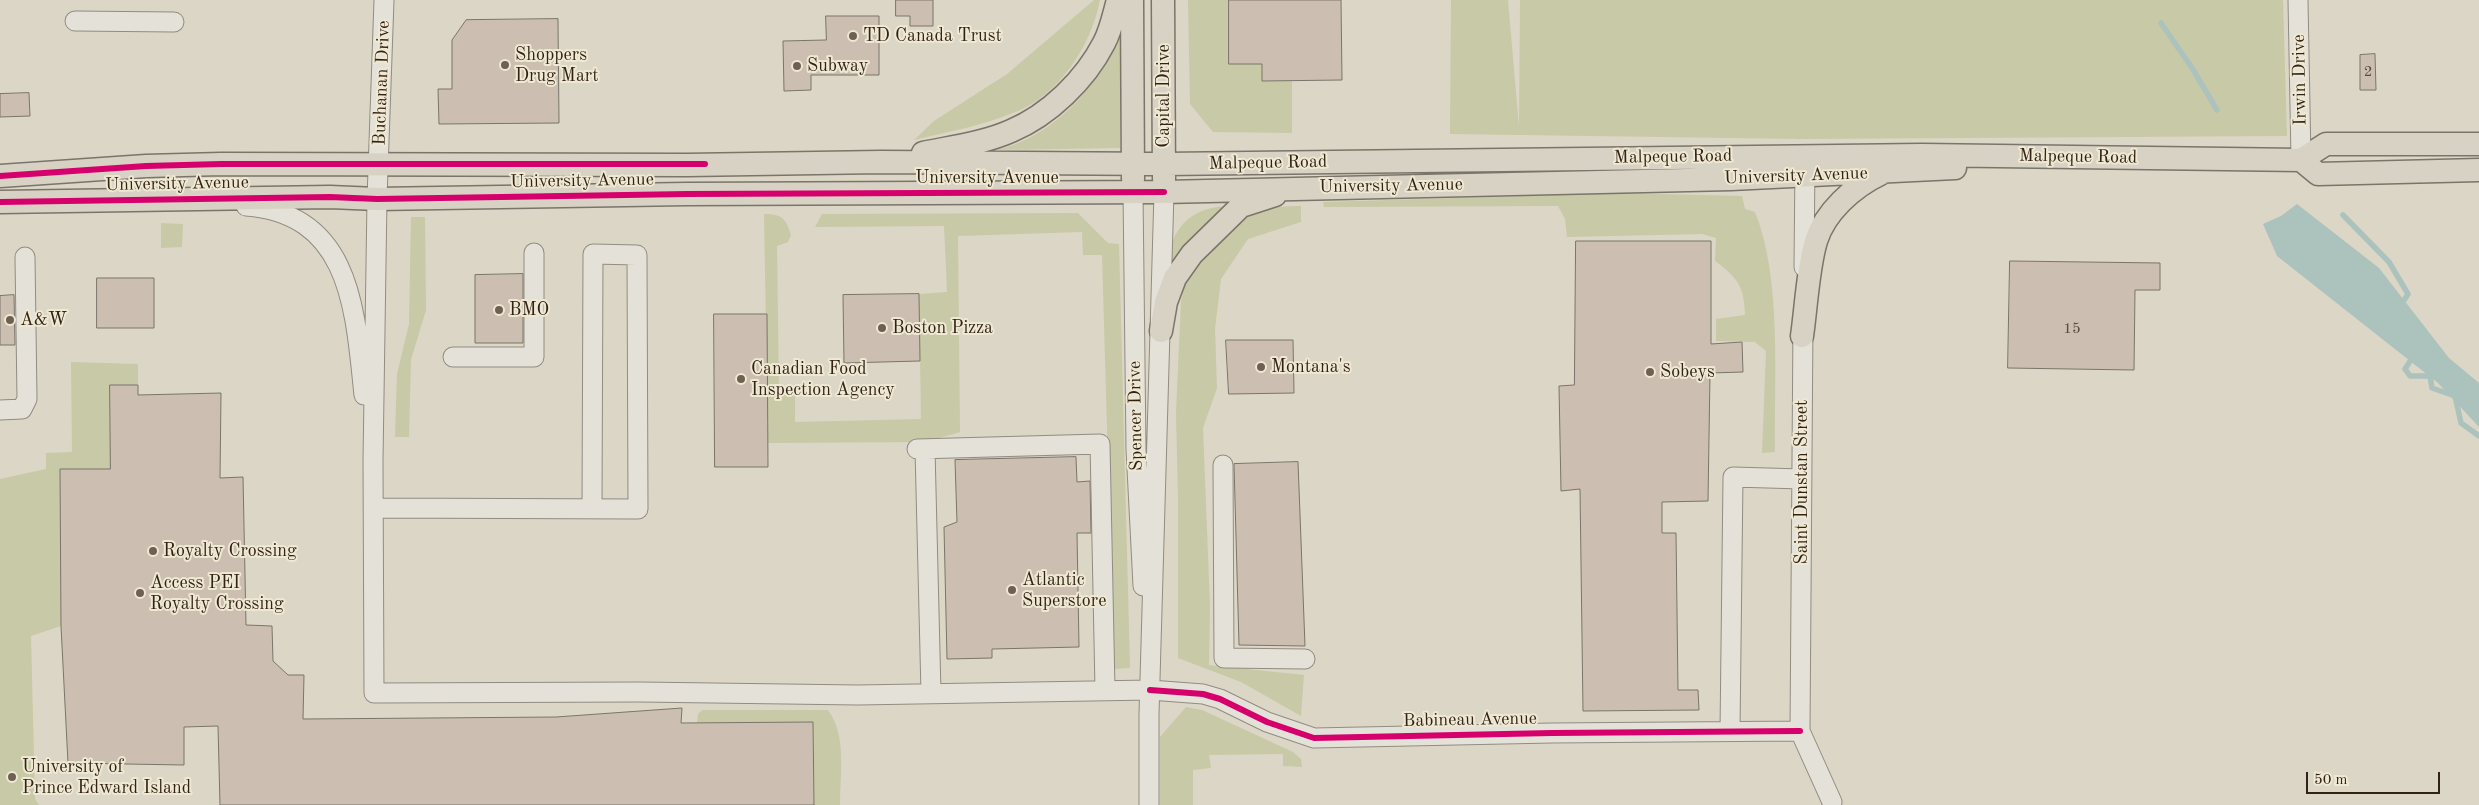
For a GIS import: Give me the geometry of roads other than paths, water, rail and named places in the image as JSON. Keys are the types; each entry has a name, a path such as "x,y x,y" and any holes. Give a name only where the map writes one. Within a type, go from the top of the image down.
{"main road":[{"path":"881,162 977,142 1012,131 1044,112 1077,82 1096,57 1105,41 1118,0"},
{"name":"Capital Drive","path":"1132,0 1132,164"},
{"name":"Capital Drive","path":"1163,0 1164,192"},
{"path":"2479,144 2326,144 2301,160 2318,174 2479,170"},
{"name":"University Avenue","path":"0,202 687,194 1164,192 1352,186 1805,166 1884,172 1942,170 2030,156"},
{"name":"Malpeque Road","path":"1164,164 1805,166 2030,156 2301,160"},
{"name":"University Avenue","path":"0,176 146,166 881,162 1164,164"},
{"name":"Spencer Drive","path":"1132,164 1133,192"},
{"path":"1802,336 1816,241 1833,210 1861,183 1884,172"},
{"path":"1161,331 1166,302 1175,278 1192,254 1241,206 1262,197 1286,192 1352,186"}],"street":[{"name":"Buchanan Drive","path":"372,461 377,199 384,0"},
{"name":"Irwin Drive","path":"2298,0 2301,160"},
{"path":"75,21 174,22"},
{"name":"Saint Dunstan Street","path":"1805,166 1800,731 1832,802"},
{"name":"Spencer Drive","path":"1133,192 1136,449 1141,563 1151,666"},
{"name":"Spencer Drive","path":"1150,805 1150,690 1164,192"},
{"path":"166,200 264,207 280,211 302,222 329,249 343,272 351,299 372,461 374,508 638,510 637,255 594,254 592,509"},
{"path":"453,357 534,358 534,253"},
{"path":"0,410 22,409 27,399 25,257"},
{"path":"931,693 921,449 1100,444 1105,690"},
{"path":"1223,465 1224,658 1305,659"},
{"path":"1730,731 1733,477 1802,478"},
{"name":"Babineau Avenue","path":"374,508 374,693 640,692 858,694 1150,690 1202,694 1220,699 1267,722 1314,738 1800,731"}],"water":[{"path":"2297,204 2379,268 2449,358 2479,383 2479,427 2438,383 2277,256 2263,224 2281,216"}],"waterway":[{"path":"2161,23 2192,68 2217,110"},
{"path":"2343,215 2389,262 2408,294 2401,305"},
{"path":"2414,355 2405,369 2410,376 2430,376 2432,388 2455,396 2461,423 2479,436"}],"place":[{"name":"TD Canada Trust","path":"853,36"},
{"name":"Shoppers Drug Mart","path":"505,65"},
{"name":"Subway","path":"797,66"},
{"name":"BMO","path":"499,310"},
{"name":"A&W","path":"10,320"},
{"name":"Boston Pizza","path":"882,328"},
{"name":"Montana's","path":"1261,367"},
{"name":"Sobeys","path":"1650,372"},
{"name":"Canadian Food Inspection Agency","path":"741,379"},
{"name":"Royalty Crossing","path":"153,551"},
{"name":"Atlantic Superstore","path":"1012,590"},
{"name":"Access PEI Royalty Crossing","path":"140,593"},
{"name":"University of Prince Edward Island","path":"12,777"}]}
